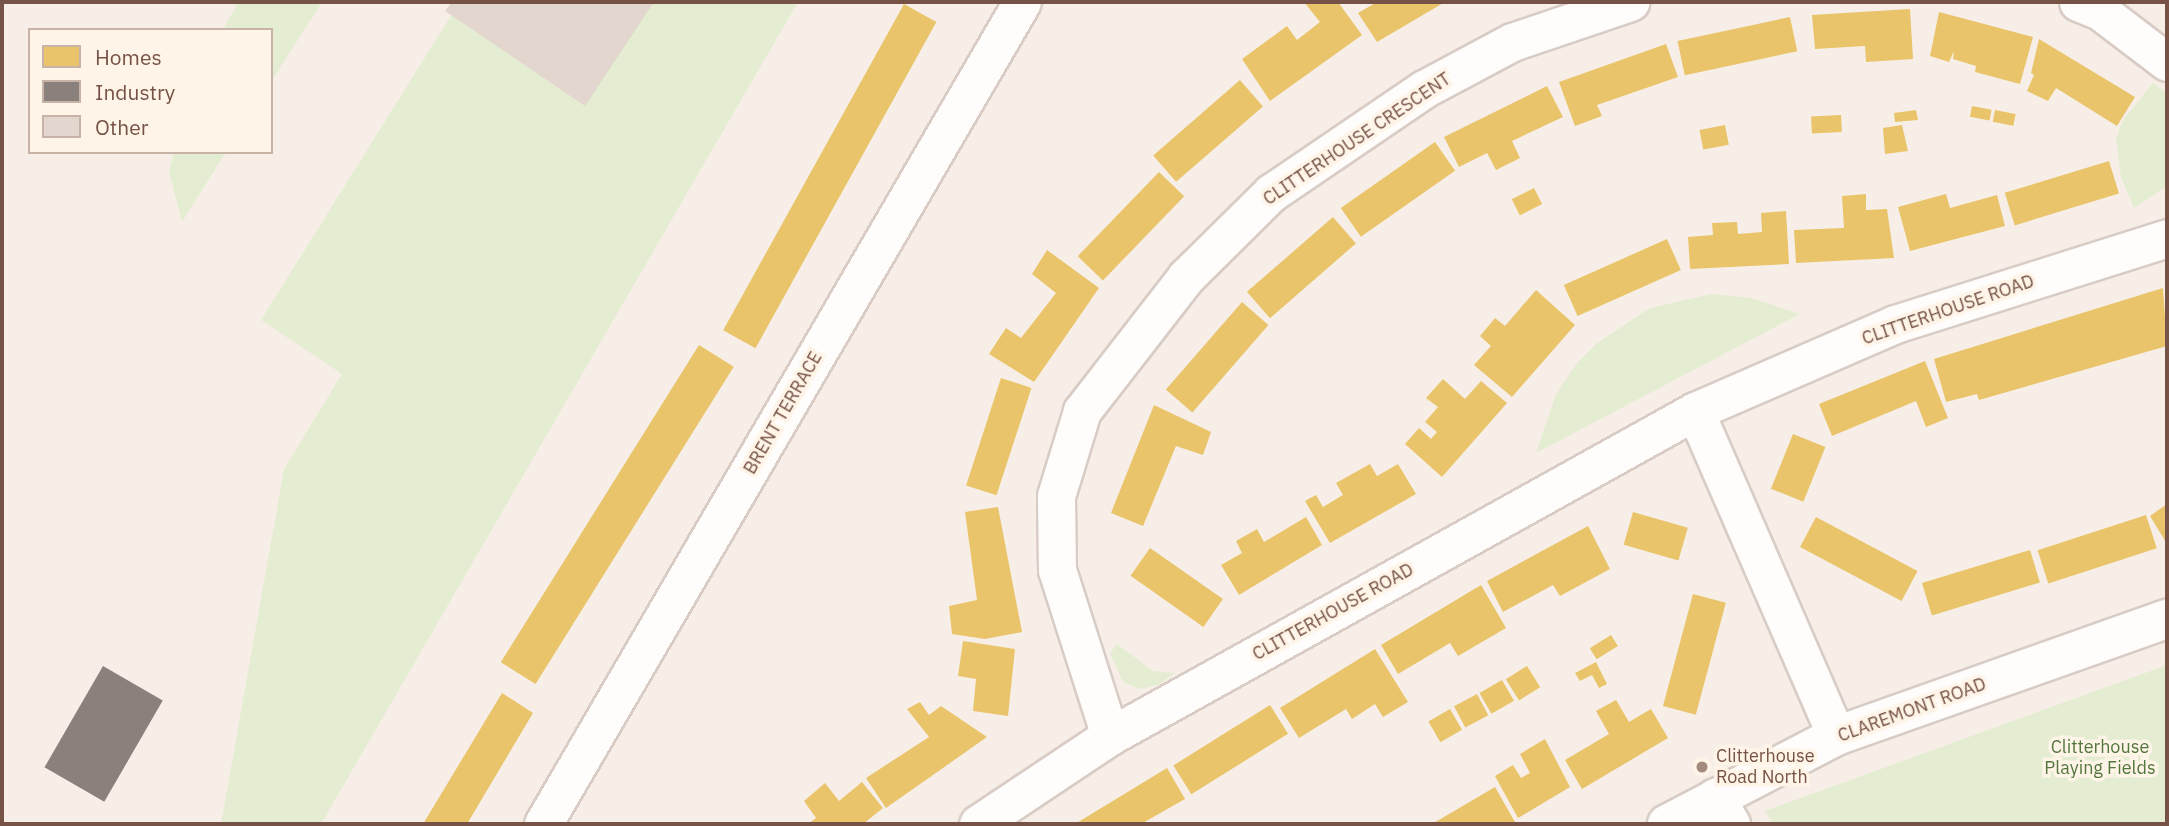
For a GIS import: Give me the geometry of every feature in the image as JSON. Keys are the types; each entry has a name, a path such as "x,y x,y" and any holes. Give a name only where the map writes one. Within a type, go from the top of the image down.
{"street":[{"name":"BRENT TERRACE","path":"543,824 1023,2"},
{"name":"CLITTERHOUSE CRESCENT","path":"1110,736 1057,570 1056,496 1082,411 1186,277 1271,193 1435,83 1512,42 1627,2"},
{"path":"2078,2 2100,11 2167,62"},
{"name":"CLITTERHOUSE ROAD","path":"978,824 1110,736 1695,411 1895,324 2167,238"},
{"path":"1695,411 1836,736"},
{"name":"CLAREMONT ROAD","path":"1668,824 1723,811 1836,736 2167,619"}],"green space":[{"path":"238,2 322,2 273,79 273,28 224,28"},
{"path":"648,2 798,2 321,824 221,824 284,469 342,374 261,320 457,6 583,100"},
{"path":"2153,83 2167,93 2167,186 2134,208 2121,177 2116,139 2123,120"},
{"path":"174,154 225,154 182,222 169,172"},
{"path":"1712,294 1752,298 1800,314 1536,453 1556,394 1577,363 1596,344 1650,308"},
{"path":"1117,644 1153,671 1175,673 1158,685 1139,689 1123,682 1110,653"},
{"name":"Clitterhouse Playing Fields","path":"2167,665 2167,824 1773,824 1765,811"}],"building: Homes":[{"path":"1304,2 1338,2 1362,35 1270,101 1242,59 1287,26 1297,40 1320,22"},
{"path":"1377,2 1445,2 1377,42 1358,13"},
{"path":"904,4 936,22 756,348 723,330"},
{"path":"1910,9 1913,59 1866,62 1865,46 1815,49 1812,15"},
{"path":"1939,12 2033,37 2020,84 1975,72 1976,66 1953,59 1954,51 1949,62 1930,56"},
{"path":"1790,17 1797,51 1685,75 1678,41"},
{"path":"2039,39 2135,97 2117,126 2056,88 2048,101 2027,91 2034,75 2031,73"},
{"path":"1666,44 1678,77 1597,105 1602,116 1575,126 1559,82"},
{"path":"1240,80 1263,106 1176,182 1153,155"},
{"path":"1547,86 1563,117 1512,141 1520,158 1496,170 1487,153 1459,167 1444,137"},
{"path":"1972,106 1992,110 1990,121 1970,117"},
{"path":"1916,110 1918,120 1895,122 1894,113"},
{"path":"1995,110 2016,114 2013,126 1993,122"},
{"path":"1841,115 1842,132 1812,134 1811,117"},
{"path":"1725,125 1729,145 1703,150 1699,130"},
{"path":"1902,125 1908,151 1885,154 1883,128"},
{"path":"1435,142 1455,171 1361,237 1341,208"},
{"path":"2109,161 2119,194 2015,225 2005,193"},
{"path":"1159,172 1184,196 1103,280 1078,256"},
{"path":"1534,188 1542,204 1520,215 1512,199"},
{"path":"1866,194 1866,210 1887,209 1894,258 1796,263 1794,230 1844,228 1842,196"},
{"path":"1946,194 1950,208 1997,195 2005,226 1910,251 1898,207"},
{"path":"1786,211 1789,264 1690,269 1688,237 1713,235 1712,223 1737,222 1738,234 1762,232 1761,213"},
{"path":"1333,217 1356,243 1270,318 1247,292"},
{"path":"1667,239 1681,270 1578,316 1564,285"},
{"path":"1047,250 1099,288 1034,382 989,354 1006,328 1021,338 1056,293 1032,274"},
{"path":"2163,288 2167,346 1979,400 1977,394 1946,402 1934,359"},
{"path":"1536,290 1575,325 1512,397 1474,365 1491,346 1480,336 1495,318 1505,326"},
{"path":"1242,302 1268,325 1192,413 1166,390"},
{"path":"699,345 734,367 536,684 501,662"},
{"path":"1925,361 1948,418 1926,427 1916,401 1832,436 1819,404"},
{"path":"1001,378 1031,388 997,495 966,485"},
{"path":"1443,379 1465,399 1481,381 1507,403 1442,477 1405,444 1419,428 1431,439 1437,432 1425,422 1438,407 1426,398"},
{"path":"1154,405 1211,432 1203,455 1176,446 1143,526 1111,513"},
{"path":"1793,434 1825,447 1803,502 1771,489"},
{"path":"1370,464 1377,476 1398,464 1416,494 1330,543 1305,501 1316,495 1323,507 1343,495 1336,483"},
{"path":"2167,504 2167,544 2150,516"},
{"path":"998,507 1022,632 985,639 952,634 949,606 977,600 965,512"},
{"path":"1633,512 1688,528 1678,560 1624,545"},
{"path":"2146,515 2157,548 2048,584 2038,550"},
{"path":"1306,517 1322,545 1239,595 1221,565 1242,553 1236,541 1257,529 1264,542"},
{"path":"1816,517 1918,571 1902,601 1800,547"},
{"path":"1588,526 1610,569 1560,596 1553,585 1503,612 1487,581"},
{"path":"1150,548 1223,599 1203,627 1130,576"},
{"path":"2030,550 2040,583 1932,616 1922,583"},
{"path":"1481,585 1506,628 1458,656 1450,643 1398,674 1381,645"},
{"path":"1693,594 1726,603 1696,715 1663,706"},
{"path":"1611,635 1618,646 1597,659 1590,648"},
{"path":"963,641 1015,649 1008,716 973,711 976,679 958,676"},
{"path":"1375,649 1408,702 1383,717 1375,704 1352,719 1346,709 1299,738 1280,708"},
{"path":"1596,662 1607,684 1599,688 1592,675 1580,681 1575,673"},
{"path":"1527,666 1540,687 1519,700 1506,679"},
{"path":"1502,680 1514,701 1491,714 1479,693"},
{"path":"502,693 533,713 467,824 423,824"},
{"path":"1477,694 1488,715 1465,727 1454,706"},
{"path":"1616,700 1629,722 1651,709 1668,738 1582,789 1565,760 1609,734 1596,711"},
{"path":"920,702 929,715 941,706 987,737 886,808 866,778 929,737 907,709"},
{"path":"1270,705 1288,734 1191,794 1173,765"},
{"path":"1450,709 1462,730 1440,742 1428,722"},
{"path":"1545,739 1570,787 1518,818 1495,776 1513,765 1521,778 1530,773 1520,754"},
{"path":"1167,768 1185,799 1141,824 1075,824"},
{"path":"862,782 883,808 863,824 808,824 816,818 804,801 825,783 839,801"},
{"path":"1495,787 1515,822 1432,824"}],"building: Industry":[{"path":"103,666 163,700 104,802 44,767"}],"building: Other":[{"path":"452,2 654,2 585,106 445,11"}],"place":[{"name":"Clitterhouse Road North","path":"1702,767"}]}
